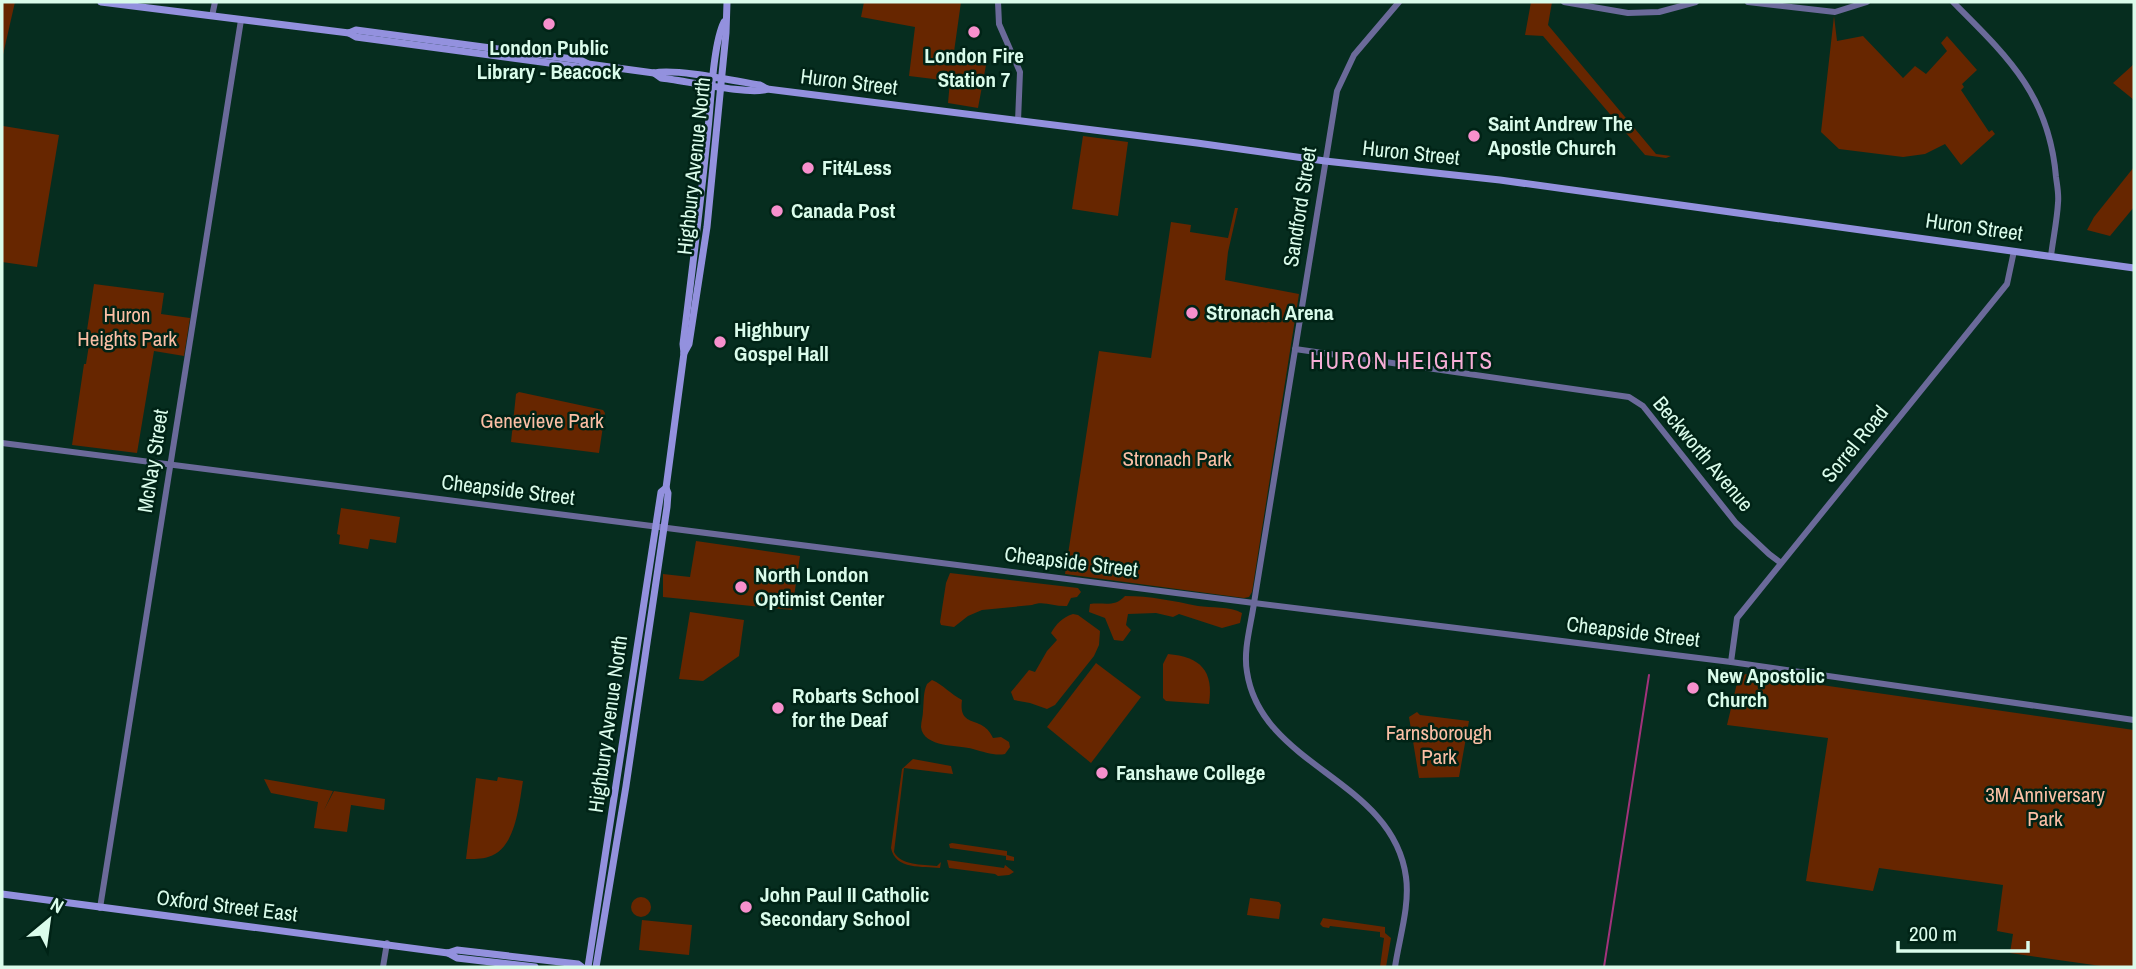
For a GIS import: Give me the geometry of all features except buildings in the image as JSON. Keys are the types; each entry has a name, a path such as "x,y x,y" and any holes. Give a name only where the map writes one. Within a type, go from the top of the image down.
{"main road":[{"name":"Huron Street","path":"101,2 349,33 356,30 580,60 587,64 654,73 662,71 761,92 767,89 1325,161 1500,180 2134,268"},
{"name":"Highbury Avenue North","path":"596,967 624,798 660,527 661,492 666,488 684,352 690,344 707,227 717,82 726,33 724,22 727,2"},
{"name":"Highbury Avenue North","path":"588,967 660,527"},
{"name":"Oxford Street East","path":"2,894 387,943 448,953 457,958 535,967"},
{"path":"572,963 585,954 591,945"},
{"name":"Oxford Street East","path":"448,953 457,950 572,963 582,967"}],"street":[{"path":"212,16 215,2"},
{"path":"998,2 999,24 1020,72 1018,121"},
{"name":"Sandford Street","path":"1395,967 1406,894 1405,871 1396,843 1372,810 1271,726 1256,705 1246,670 1254,603 1325,161 1341,80 1354,54 1399,2"},
{"path":"1564,2 1628,13 1659,12 1696,2"},
{"path":"1748,2 1835,12 1867,2"},
{"path":"1953,2 2020,74 2031,90 2049,131 2054,151 2059,202 2051,256"},
{"name":"McNay Street","path":"100,908 241,20"},
{"name":"Sorrel Road","path":"1731,662 1737,618 2007,284 2014,251"},
{"name":"Beckworth Avenue","path":"1295,349 1629,397 1643,406 1736,523 1782,563"},
{"name":"Cheapside Street","path":"2,443 1731,662 2134,720"},
{"path":"383,967 387,943"}],"green space":[{"path":"2,2 15,2 2,59"},
{"path":"864,2 961,2 953,59 986,65 978,108 948,103 950,81 909,76 915,27 861,17"},
{"path":"1531,2 1552,2 1548,25 1656,154 1671,156 1666,158 1645,155 1543,36 1525,35"},
{"path":"1834,16 1837,41 1863,36 1903,78 1915,66 1926,74 1947,51 1941,43 1947,36 1977,70 1962,84 1964,87 1961,90 1989,132 1992,130 1995,134 1961,165 1945,144 1925,154 1903,157 1839,149 1821,132"},
{"path":"2134,64 2134,100 2113,83"},
{"path":"2,109 3,126 59,135 37,267 2,262"},
{"path":"1083,136 1128,142 1118,216 1072,209"},
{"path":"2134,167 2134,207 2110,236 2087,230 2094,217"},
{"name":"Stronach Park","path":"1235,208 1238,208 1225,280 1299,294 1252,592 1249,597 1244,598 1065,574 1099,351 1151,358 1171,222 1191,225 1190,232 1228,238"},
{"name":"Huron Heights Park","path":"94,284 164,293 161,314 190,318 184,356 154,351 137,453 72,445 91,332 87,330"},
{"name":"Genevieve Park","path":"519,392 603,410 605,413 599,453 511,442 516,394"},
{"path":"341,508 400,517 396,543 370,539 368,549 339,544 340,535 337,534"},
{"path":"696,541 800,556 792,610 663,597 663,574 690,577"},
{"path":"950,573 1078,588 1081,592 1077,597 1071,598 1067,606 1040,603 982,610 968,616 954,627 941,625 940,622"},
{"path":"1125,596 1226,608 1242,613 1240,623 1222,628 1179,614 1173,617 1156,613 1128,614 1126,625 1131,630 1123,641 1114,640 1105,618 1089,612 1090,604 1113,603"},
{"path":"690,612 744,620 739,656 703,681 679,679"},
{"path":"1073,614 1100,631 1099,645 1094,656 1055,705 1047,709 1014,700 1011,692 1029,670 1035,672 1057,640 1051,633 1053,630 1063,619"},
{"path":"1168,654 1189,658 1202,667 1209,682 1209,704 1166,701 1163,698 1163,664"},
{"path":"1096,663 1141,697 1091,763 1047,727"},
{"name":"3M Anniversary Park","path":"1745,674 2134,730 2134,967 2108,967 2010,953 2013,934 1997,931 2003,885 1879,868 1873,891 1806,881 1828,738 1727,725 1737,683"},
{"path":"932,680 962,700 962,709 967,719 983,726 993,738 1001,737 1009,742 1010,747 1005,754 943,744 928,739 923,734 921,727 924,694 927,684"},
{"name":"Farnsborough Park","path":"1417,712 1420,715 1469,721 1459,777 1419,778 1409,717"},
{"path":"913,759 951,766 953,774 904,768 894,852 897,857 912,863 937,866 941,862 940,868 904,863 898,860 891,848 902,769"},
{"path":"498,777 523,781 518,813 510,836 497,853 486,858 466,859 476,778 497,781"},
{"path":"264,779 333,791 324,810 334,791 385,799 384,810 351,805 347,832 314,828 318,802 271,793"},
{"path":"949,844 1007,851 1007,855 1014,857 1014,861 1006,860 1006,856 950,848"},
{"path":"947,860 1004,868 1005,865 1014,872 998,876 949,868"},
{"path":"641,897 648,900 651,907 648,914 641,917 634,914 631,907 634,900"},
{"path":"1250,898 1279,902 1279,919 1247,915"},
{"path":"1323,918 1385,927 1385,933 1391,938 1386,967 1380,967 1384,938 1380,937 1380,932 1323,927 1320,924"},
{"path":"642,920 692,925 689,955 639,950"}],"waterway":[{"path":"1604,967 1649,675"}],"place":[{"name":"London Public Library - Beacock","path":"549,24"},
{"name":"London Fire Station 7","path":"974,32"},
{"name":"Saint Andrew The Apostle Church","path":"1474,136"},
{"name":"Fit4Less","path":"808,168"},
{"name":"Canada Post","path":"777,211"},
{"name":"Stronach Arena","path":"1192,313"},
{"name":"Highbury Gospel Hall","path":"720,342"},
{"name":"North London Optimist Center","path":"741,587"},
{"name":"New Apostolic Church","path":"1693,688"},
{"name":"Robarts School for the Deaf","path":"778,708"},
{"name":"Fanshawe College","path":"1102,773"},
{"name":"John Paul II Catholic Secondary School","path":"746,907"}],"district":[{"name":"HURON HEIGHTS","path":"1402,361"}]}
